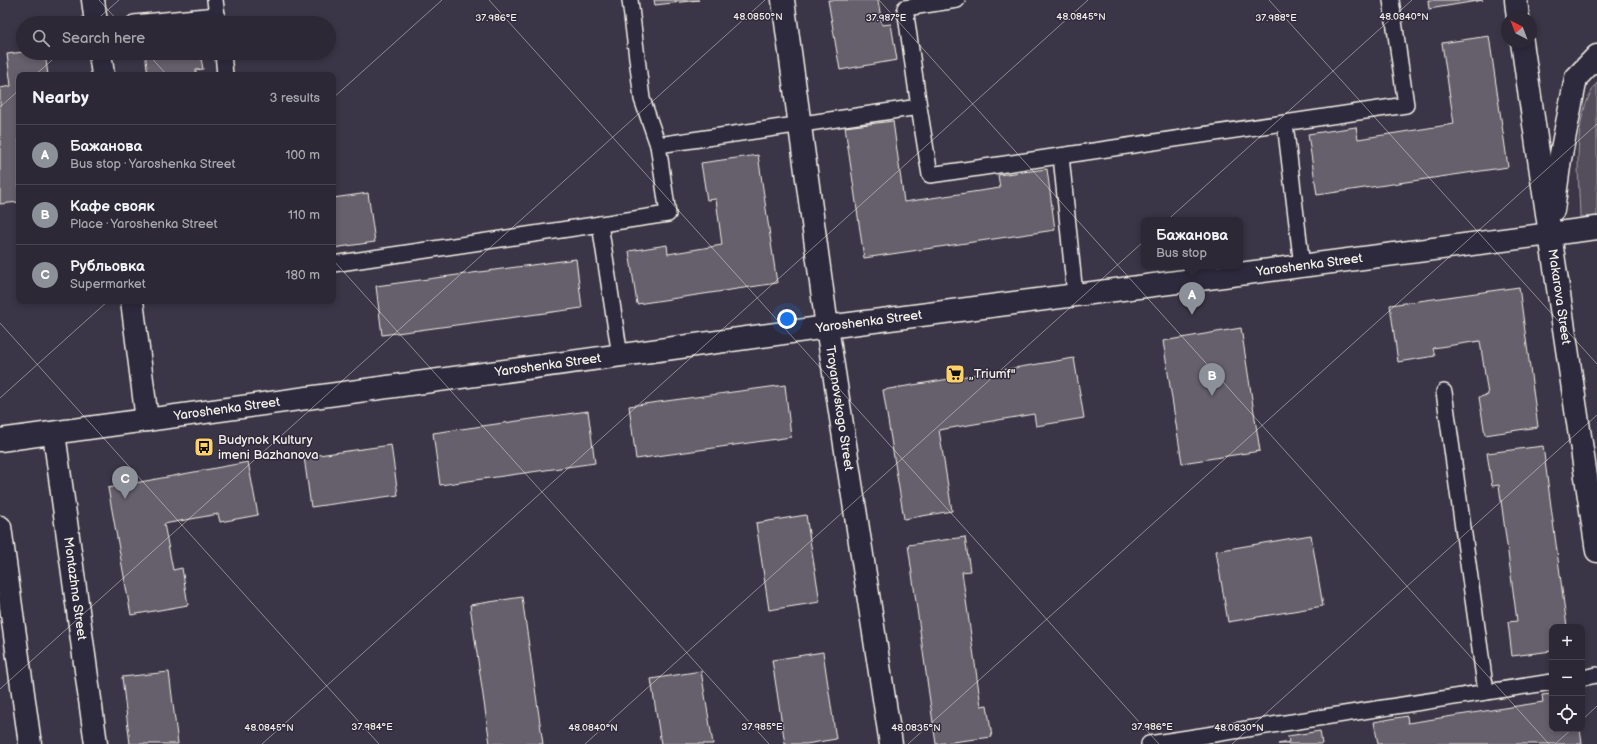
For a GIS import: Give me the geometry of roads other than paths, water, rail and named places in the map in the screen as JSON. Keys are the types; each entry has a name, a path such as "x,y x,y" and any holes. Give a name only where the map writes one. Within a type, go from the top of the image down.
{"street":[{"path":"94,0 95,16"},
{"name":"Troyanovskogo Street","path":"783,0 827,327 891,744"},
{"path":"1516,0 1517,12"},
{"name":"Makarova Street","path":"1523,48 1597,551"},
{"path":"1550,234 1560,159 1576,78 1597,56"},
{"path":"101,60 103,72"},
{"name":"Yaroshenka Street","path":"0,440 827,327 1597,228"},
{"path":"132,304 147,420"},
{"name":"Montazhna Street","path":"54,433 96,744"},
{"path":"0,527 30,744"}],"lane":[{"path":"336,264 668,214 658,145 642,99 630,0"},
{"path":"957,0 905,8 930,176 1406,105 1391,0"},
{"path":"192,16 217,13"},
{"path":"223,60 225,72"},
{"path":"658,145 920,107"},
{"path":"1286,123 1302,266"},
{"path":"1061,156 1076,295"},
{"path":"600,224 620,356"},
{"path":"1444,392 1486,692"},
{"path":"1585,677 1597,675"},
{"path":"1149,744 1549,682"}],"place":[{"name":"Бажанова","path":"1192,315"},
{"name":",,Triumf\"","path":"955,374"},
{"name":"Кафе свояк","path":"1212,396"},
{"name":"Budynok Kultury imeni Bazhanova","path":"204,447"},
{"name":"Рубльовка","path":"125,499"}]}
